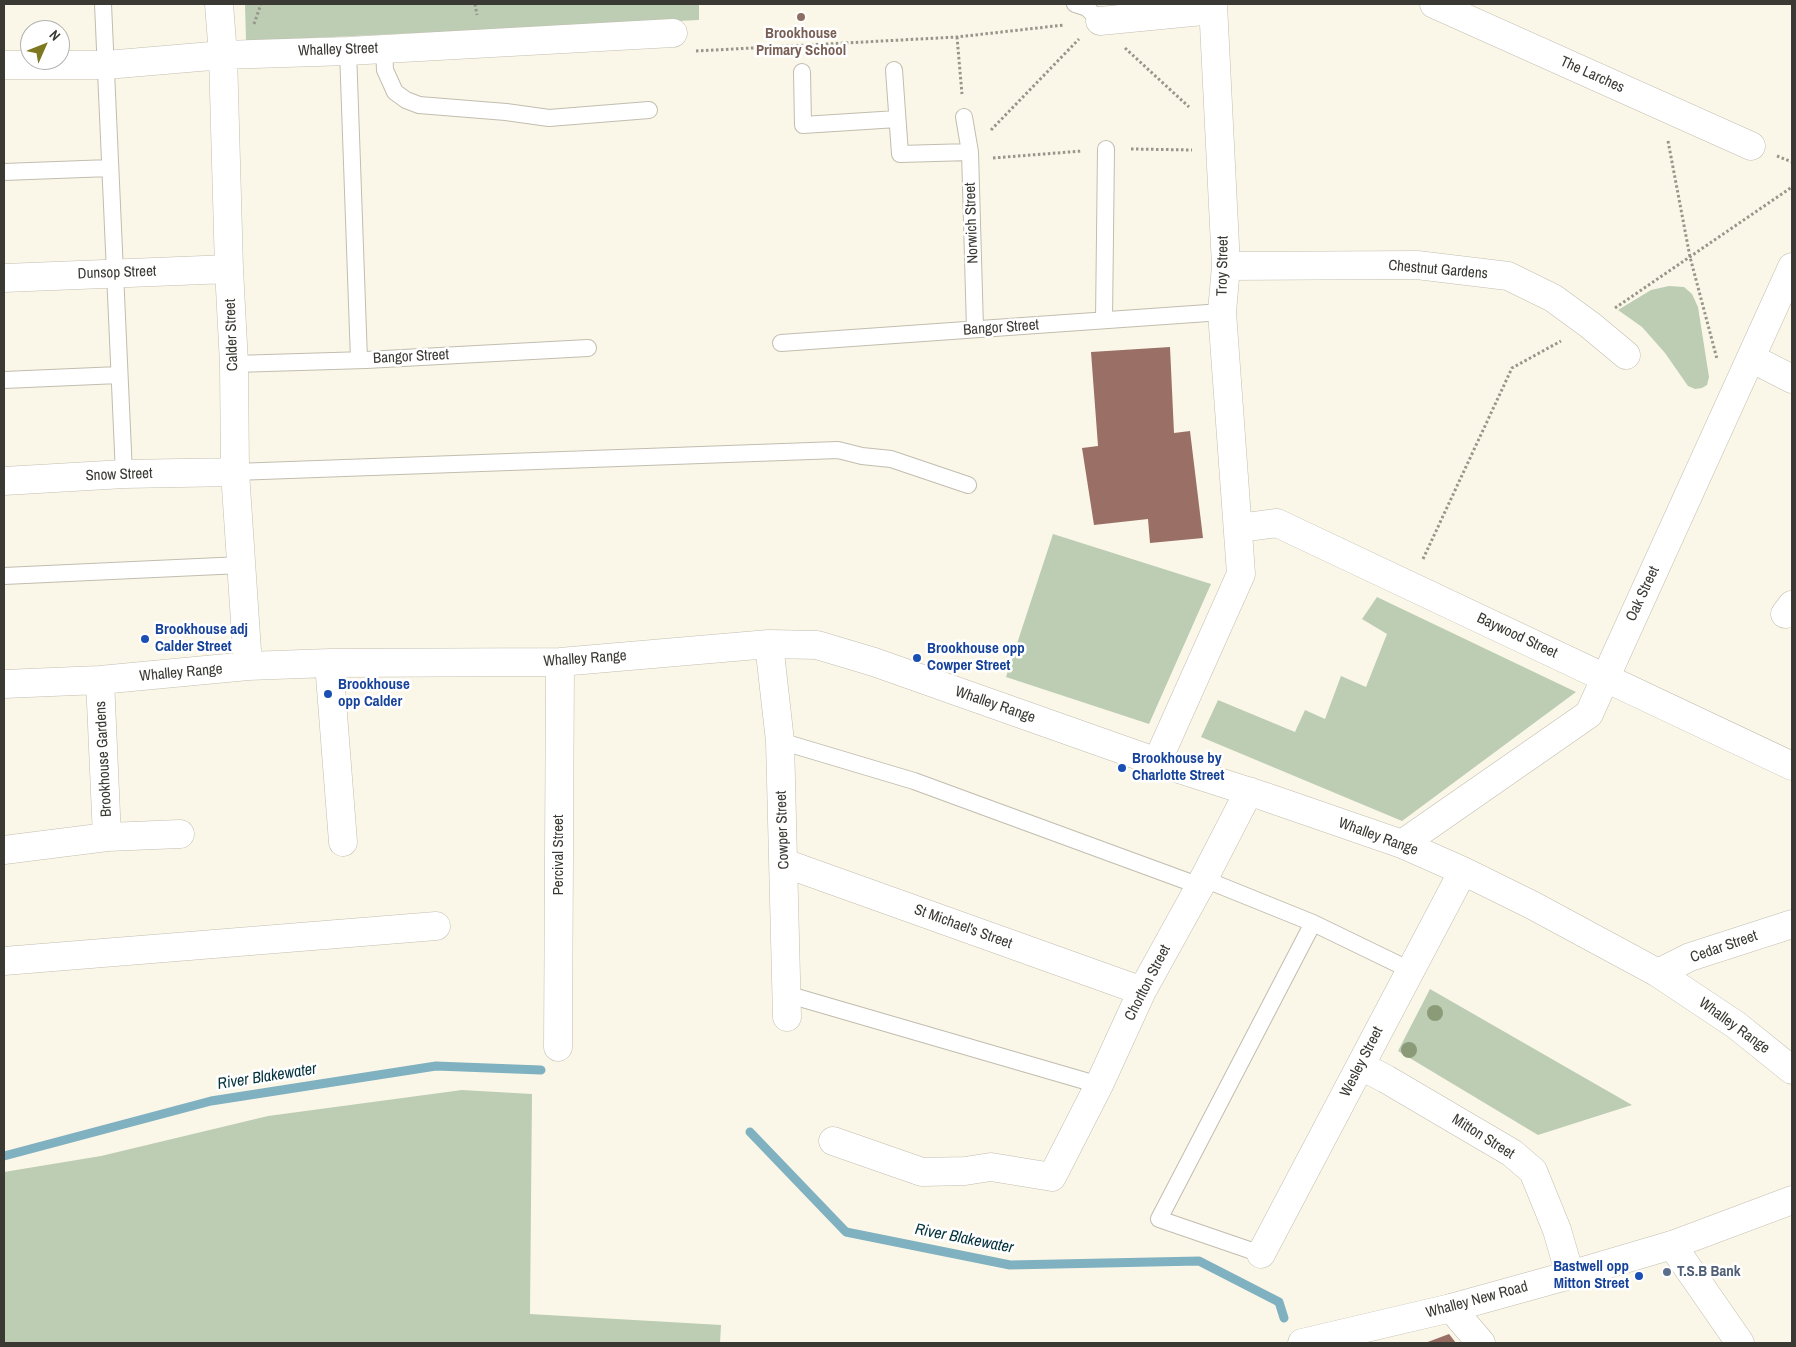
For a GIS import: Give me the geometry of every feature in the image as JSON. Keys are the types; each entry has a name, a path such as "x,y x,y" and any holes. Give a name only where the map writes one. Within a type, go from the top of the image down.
{"main road":[{"name":"Calder Street","path":"219,4 223,55 229,269 234,364 235,472 248,666"},
{"name":"The Larches","path":"1434,4 1751,146"},
{"path":"1098,16 1213,7"},
{"name":"Troy Street","path":"1156,762 1241,574 1222,312 1226,266 1213,7"},
{"name":"Whalley Street","path":"4,65 106,65 223,55 348,51 673,33"},
{"name":"Chestnut Gardens","path":"1226,266 1417,266 1508,276 1553,298 1626,355"},
{"name":"Oak Street","path":"1402,844 1589,714 1792,268"},
{"name":"Dunsop Street","path":"4,278 229,269"},
{"path":"1751,358 1792,378"},
{"name":"Snow Street","path":"4,481 124,474 235,472"},
{"name":"Baywood Street","path":"1238,528 1277,523 1792,766"},
{"name":"Whalley Range","path":"4,684 100,680 248,666 329,663 560,662 770,644 817,645 842,652 1156,762 1249,791 1402,844 1532,905 1658,973 1736,1025 1792,1070"},
{"name":"Cowper Street","path":"770,644 780,741 787,1006"},
{"name":"Percival Street","path":"558,1047 560,662"},
{"path":"329,663 343,842"},
{"name":"Brookhouse Gardens","path":"100,680 107,837"},
{"name":"Chorlton Street","path":"833,1141 922,1172 966,1172 990,1167 1052,1177 1142,991 1249,791"},
{"name":"Brookhouse Gardens","path":"4,850 107,837 180,834"},
{"name":"St Michael's Street","path":"784,863 1142,991"},
{"name":"Wesley Street","path":"1261,1254 1463,871"},
{"name":"Cedar Street","path":"1658,973 1690,957 1792,924"},
{"path":"4,961 436,926"},
{"name":"Mitton Street","path":"1361,1066 1512,1152 1533,1171 1557,1230 1570,1275"},
{"name":"Whalley New Road","path":"1302,1343 1451,1308 1570,1275 1672,1245 1792,1200"},
{"path":"1672,1245 1740,1343"},
{"path":"1451,1308 1482,1343"}],"lane":[{"path":"104,4 124,474"},
{"path":"1075,4 1086,8 1098,16"},
{"path":"384,48 385,70 395,92 406,100 419,105 506,112 549,118 649,110"},
{"path":"348,51 359,360"},
{"path":"894,70 900,154 970,152"},
{"path":"802,72 803,125 897,119"},
{"name":"Norwich Street","path":"964,117 970,152 975,330"},
{"path":"1104,320 1106,149"},
{"path":"4,172 110,168"},
{"name":"Bangor Street","path":"781,342 1222,312"},
{"name":"Bangor Street","path":"234,364 359,360 588,348"},
{"path":"4,380 119,375"},
{"path":"235,472 838,450 862,456 891,458 968,485"},
{"path":"4,576 241,565"},
{"path":"780,741 914,781 1202,882 1313,923 1410,970"},
{"path":"1261,1254 1159,1219 1313,923"},
{"path":"787,1006 1098,1085"}],"path":[{"path":"673,33 691,51 957,37 1098,16"},
{"path":"1098,16 1219,135"},
{"path":"970,152 1098,16"},
{"path":"957,37 964,117"},
{"path":"1661,106 1690,257 1719,366"},
{"path":"1410,586 1512,368 1590,325 1792,187"}],"green space":[{"path":"245,4 699,4 699,20 246,41"},
{"path":"1669,286 1684,287 1692,294 1698,307 1709,377 1707,385 1702,388 1695,389 1688,386 1665,353 1642,327 1618,310 1651,290"},
{"path":"1053,534 1211,584 1149,724 1006,677"},
{"path":"1377,597 1576,692 1402,821 1201,737 1218,700 1295,732 1305,710 1325,719 1341,676 1366,687 1387,634 1362,619"},
{"path":"1430,989 1632,1105 1538,1135 1398,1051"},
{"path":"462,1090 532,1094 530,1314 721,1325 720,1343 4,1343 4,1172 101,1156 268,1116"}],"building":[{"path":"1170,347 1174,433 1190,431 1203,538 1150,543 1148,519 1094,525 1082,448 1098,446 1091,352"},
{"path":"1449,1334 1456,1343 1425,1343"}],"waterway":[{"name":"River Blakewater","path":"4,1156 211,1101 436,1066 541,1070"},
{"name":"River Blakewater","path":"750,1132 846,1232 1010,1265 1199,1261 1279,1302 1284,1318"}],"place":[{"name":"Brookhouse Primary School","path":"801,17"},
{"name":"Brookhouse adj Calder Street","path":"145,639"},
{"name":"Brookhouse opp Cowper Street","path":"917,658"},
{"name":"Brookhouse opp Calder","path":"328,694"},
{"name":"Brookhouse by Charlotte Street","path":"1122,768"},
{"name":"T.S.B Bank","path":"1667,1272"},
{"name":"Bastwell opp Mitton Street","path":"1639,1276"}]}
